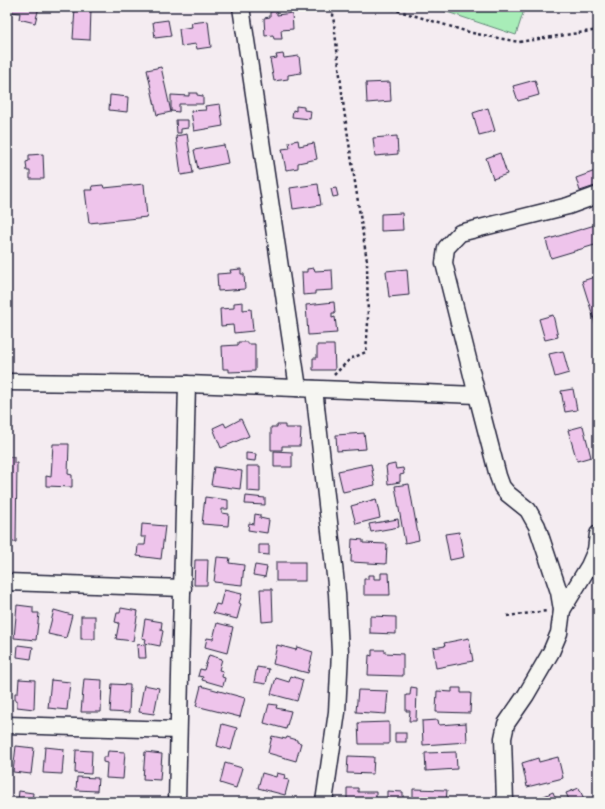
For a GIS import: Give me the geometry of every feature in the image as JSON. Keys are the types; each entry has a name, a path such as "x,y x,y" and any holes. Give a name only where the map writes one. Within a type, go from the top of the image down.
{"street":[{"path":"241,7 298,388"},
{"path":"504,802 503,738 506,724 526,695 551,652 558,633 562,610 559,592 537,526 528,510 508,494 502,487 498,476 492,449 476,395 444,262 446,248 460,233 568,206 598,195"},
{"path":"7,382 187,384 476,395"},
{"path":"177,802 187,384"},
{"path":"320,389 337,593 340,652 337,712 324,802"},
{"path":"562,610 589,566 596,550 598,534"},
{"path":"7,582 183,588"},
{"path":"7,725 178,730"}],"path":[{"path":"320,389 350,360 366,352 368,323 367,261 344,110 333,15 335,7"},
{"path":"386,7 472,33 519,42 598,30"},
{"path":"508,616 562,610"}],"green space":[{"path":"432,7 525,7 516,35"}],"building":[{"path":"12,7 39,7 35,23 19,19 20,13 11,12"},
{"path":"75,8 91,9 90,40 73,39"},
{"path":"277,11 277,15 292,13 293,29 281,30 282,39 274,39 273,35 265,36 264,18 270,17 270,12"},
{"path":"168,20 171,36 155,38 153,22"},
{"path":"208,21 211,47 197,49 196,44 181,46 179,29 192,27 191,23"},
{"path":"283,54 284,58 299,56 301,73 288,75 288,79 274,81 270,59 277,58 276,55"},
{"path":"161,67 171,112 157,115 147,70"},
{"path":"535,80 539,95 518,101 513,86"},
{"path":"390,82 391,101 367,103 366,83"},
{"path":"189,93 197,93 197,95 203,96 203,104 179,104 179,112 171,111 171,95 189,96"},
{"path":"110,95 128,97 127,112 109,110"},
{"path":"220,104 223,126 194,131 191,111 206,110 205,106"},
{"path":"296,106 304,107 304,110 311,111 310,119 292,117 293,110 296,111"},
{"path":"488,108 495,131 479,135 473,113"},
{"path":"176,120 188,120 188,128 181,129 181,133 177,133"},
{"path":"187,134 193,173 181,175 176,136"},
{"path":"397,136 398,154 375,156 373,138"},
{"path":"298,140 299,146 314,143 317,159 298,163 298,168 286,170 282,149 290,148 289,142"},
{"path":"224,145 228,163 198,169 194,150"},
{"path":"500,153 507,174 493,179 486,158"},
{"path":"43,154 44,179 30,179 30,171 27,171 26,162 29,161 29,155"},
{"path":"598,170 598,185 580,191 576,178"},
{"path":"144,184 147,217 89,223 85,190 93,190 92,186 103,185 104,188"},
{"path":"318,184 321,205 293,209 290,188"},
{"path":"336,188 338,196 333,197 331,189"},
{"path":"402,213 403,230 381,231 381,214"},
{"path":"598,224 598,244 551,258 546,240"},
{"path":"314,268 315,271 332,270 333,290 315,291 315,294 303,295 302,272 307,272 307,269"},
{"path":"241,269 241,274 244,274 245,289 218,291 217,274 231,273 230,270"},
{"path":"407,269 409,295 389,297 386,271"},
{"path":"598,276 598,332 582,281"},
{"path":"243,302 243,310 251,309 253,331 234,333 233,325 221,326 220,309 234,308 234,303"},
{"path":"334,302 335,313 332,313 332,318 335,317 337,333 308,335 306,305"},
{"path":"553,315 558,337 545,340 539,319"},
{"path":"238,342 255,344 255,371 229,372 229,369 223,369 222,346 238,345"},
{"path":"317,345 334,345 335,370 313,370 313,358 317,358"},
{"path":"563,351 569,373 555,377 549,354"},
{"path":"573,389 577,410 565,412 561,391"},
{"path":"241,419 249,436 221,448 213,428 224,423 226,427"},
{"path":"277,425 285,425 285,428 301,428 300,446 282,446 282,450 271,450 271,427 277,427"},
{"path":"583,426 591,457 577,461 568,430"},
{"path":"364,433 366,449 337,451 336,435"},
{"path":"53,444 69,444 68,474 72,475 72,487 46,486 46,476 51,477"},
{"path":"274,451 292,452 292,467 274,467"},
{"path":"246,453 256,454 255,461 246,460"},
{"path":"7,457 14,457 14,463 17,463 16,542 7,542"},
{"path":"371,464 375,485 343,492 338,471"},
{"path":"395,464 396,469 403,468 404,474 400,475 400,482 388,484 386,466"},
{"path":"247,466 260,466 260,492 247,491"},
{"path":"214,467 242,471 240,489 211,485"},
{"path":"409,484 419,540 405,543 395,486"},
{"path":"246,496 265,498 265,505 245,504"},
{"path":"205,497 228,500 228,509 222,509 222,513 229,514 228,526 202,524"},
{"path":"376,499 380,518 356,524 351,506"},
{"path":"255,514 260,515 260,518 269,520 267,533 248,530 249,523 254,524"},
{"path":"398,519 399,527 371,532 369,524"},
{"path":"142,524 165,526 161,559 137,556 138,545 145,545 146,537 141,537"},
{"path":"459,532 464,557 450,560 445,534"},
{"path":"352,539 363,540 363,543 387,544 386,564 351,562"},
{"path":"259,545 269,545 269,555 259,554"},
{"path":"217,557 230,558 229,563 244,565 242,585 214,582"},
{"path":"195,560 208,560 207,585 194,585"},
{"path":"276,562 305,562 305,581 276,581"},
{"path":"255,565 267,567 265,577 253,575"},
{"path":"381,573 389,573 390,595 364,595 364,579 368,579 368,575 374,575 374,579 381,579"},
{"path":"260,589 272,589 273,621 262,622"},
{"path":"224,590 242,594 237,619 213,613 216,604 220,605"},
{"path":"17,605 33,607 33,613 39,613 36,640 14,638"},
{"path":"121,608 138,611 133,641 116,639 119,623 115,622 117,613 120,613"},
{"path":"54,610 72,615 66,638 48,634"},
{"path":"81,616 95,616 95,639 81,639"},
{"path":"370,616 396,617 396,634 370,633"},
{"path":"145,619 162,622 161,630 163,631 160,646 145,643 146,639 142,638"},
{"path":"217,623 233,627 227,653 205,647 207,638 213,639"},
{"path":"469,638 473,661 436,668 433,648 445,646 444,643"},
{"path":"145,644 146,658 138,658 137,645"},
{"path":"18,645 33,647 31,659 17,657"},
{"path":"277,645 296,650 297,647 313,652 308,673 273,664"},
{"path":"372,650 385,650 385,653 403,654 403,676 368,675 369,655 372,656"},
{"path":"209,655 222,659 219,670 223,671 222,677 225,678 223,686 202,680 203,677 198,676 200,669 204,670"},
{"path":"257,667 269,669 266,684 254,682"},
{"path":"291,676 303,680 297,701 271,694 276,678 289,682"},
{"path":"19,679 35,680 34,709 17,707 15,693 18,693"},
{"path":"84,679 102,680 101,712 81,712"},
{"path":"51,680 70,682 67,710 48,708"},
{"path":"112,684 130,685 129,713 110,712"},
{"path":"144,685 159,688 154,714 139,712"},
{"path":"201,686 245,698 240,717 196,706"},
{"path":"411,687 417,688 416,721 409,721 410,711 406,711 406,695 410,695"},
{"path":"452,688 461,688 461,693 471,693 470,713 436,712 437,691 452,692"},
{"path":"358,690 388,691 386,714 356,712"},
{"path":"269,704 277,705 276,708 291,711 286,729 264,723"},
{"path":"438,720 439,725 466,723 467,742 423,745 422,721"},
{"path":"389,722 389,744 359,744 358,723"},
{"path":"222,724 237,728 231,750 217,746"},
{"path":"395,733 406,733 406,742 395,742"},
{"path":"272,736 286,739 287,737 301,743 296,761 268,753"},
{"path":"16,746 34,748 31,774 13,772"},
{"path":"45,747 64,749 62,774 43,773"},
{"path":"76,750 92,751 91,774 75,773"},
{"path":"108,751 125,752 123,779 106,778 107,763 103,762 103,757 107,757"},
{"path":"145,752 162,754 160,780 143,779"},
{"path":"456,752 457,769 426,771 425,753"},
{"path":"348,756 374,757 373,774 347,773"},
{"path":"558,757 563,778 527,787 522,763 538,758 539,762"},
{"path":"225,763 242,768 236,788 220,783"},
{"path":"262,773 276,777 277,773 285,775 284,779 289,780 285,795 258,788"},
{"path":"77,777 98,778 97,791 76,790"},
{"path":"347,788 358,788 358,792 376,792 376,802 347,802"},
{"path":"579,788 584,799 570,802 566,793"},
{"path":"413,789 447,790 446,802 413,802"},
{"path":"19,791 33,793 32,802 18,800"},
{"path":"387,791 403,792 403,802 390,802 387,800"},
{"path":"553,792 557,802 533,802 533,801"}]}
